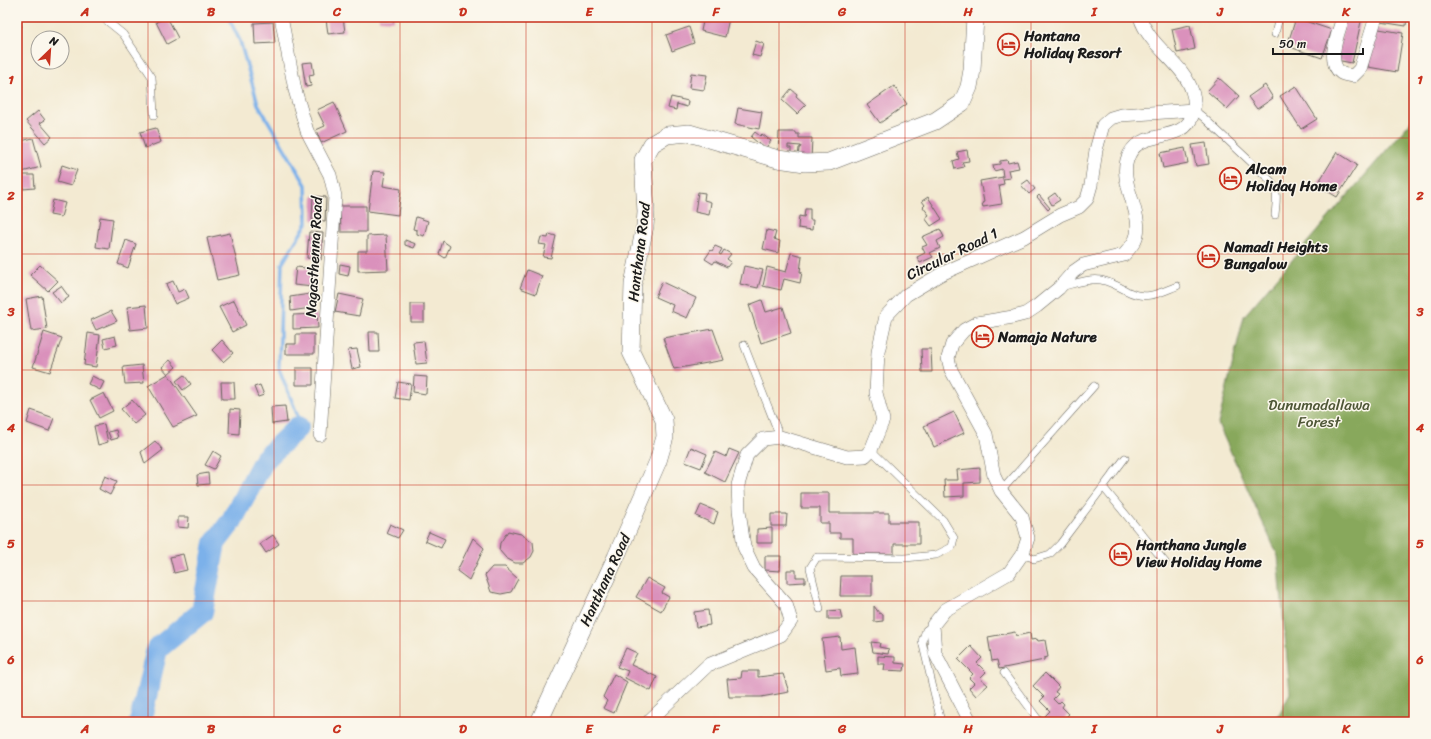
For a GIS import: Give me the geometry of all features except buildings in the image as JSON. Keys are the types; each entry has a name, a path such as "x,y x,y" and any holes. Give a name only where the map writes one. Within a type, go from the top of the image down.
{"street":[{"name":"Nagasthenna Road","path":"281,17 295,90 307,131 330,175 335,196 320,434"},
{"name":"Hanthana Road","path":"539,722 619,550 658,461 664,437 664,420 631,352 633,284 645,226 646,212 643,160 652,144 667,135 689,133 778,159 805,163 829,162 935,121 962,103 969,87 972,70 974,17"},
{"path":"972,722 969,719 935,653 933,625 945,610 1009,573 1023,553 1028,538 1022,517 1002,491 994,476 986,434 951,370 948,358 952,344 964,330 977,323 1025,314 1059,288 1073,272 1083,265 1124,255 1135,240 1138,222 1125,174 1127,160 1134,147 1145,139 1180,130 1190,122 1194,110 1193,92 1187,77 1153,40 1140,17"},
{"path":"1342,17 1333,55 1333,61 1335,67 1342,74 1353,76 1360,69 1376,17"},
{"name":"Circular Road 1","path":"871,450 883,420 876,393 878,352 886,316 906,295 941,274 1024,237 1060,215 1079,207 1087,199 1091,185 1096,150 1103,125 1111,118 1121,115 1194,110"},
{"path":"649,722 708,665 781,635 791,621 786,604 754,568 744,548 739,510 738,484 747,455 763,439 780,437 847,457 865,456 871,450"}],"lane":[{"path":"102,17 123,34 152,77 154,115"},
{"path":"1275,34 1280,17"},
{"path":"1194,110 1272,181 1276,188 1277,196 1275,214"},
{"path":"1059,288 1099,280 1110,282 1131,293 1141,296 1153,296 1177,286"},
{"path":"744,345 780,437"},
{"path":"1002,491 1094,386"},
{"path":"820,609 810,568 817,557 905,558 936,555 952,547 954,538 943,520 871,450"},
{"path":"1023,553 1034,559 1050,554 1060,544 1125,458"},
{"path":"1103,487 1165,562"},
{"path":"933,625 926,630 922,641 941,722"},
{"path":"1004,673 1040,722"}],"green space":[{"name":"Dunumadallawa Forest","path":"1414,118 1414,722 1275,722 1290,693 1278,556 1218,424 1244,316"}],"waterway":[{"path":"228,17 240,41 258,104 306,185 307,223 282,264 279,369 299,419"},
{"path":"140,722 157,649 202,612 215,543 231,522 264,460 298,427"}],"place":[{"name":"Hantana Holiday Resort","path":"1008,45"},
{"name":"Alcam Holiday Home","path":"1231,178"},
{"name":"Namadi Heights Bungalow","path":"1208,256"},
{"name":"Namaja Nature","path":"983,337"},
{"name":"Hanthana Jungle View Holiday Home","path":"1121,554"}]}
